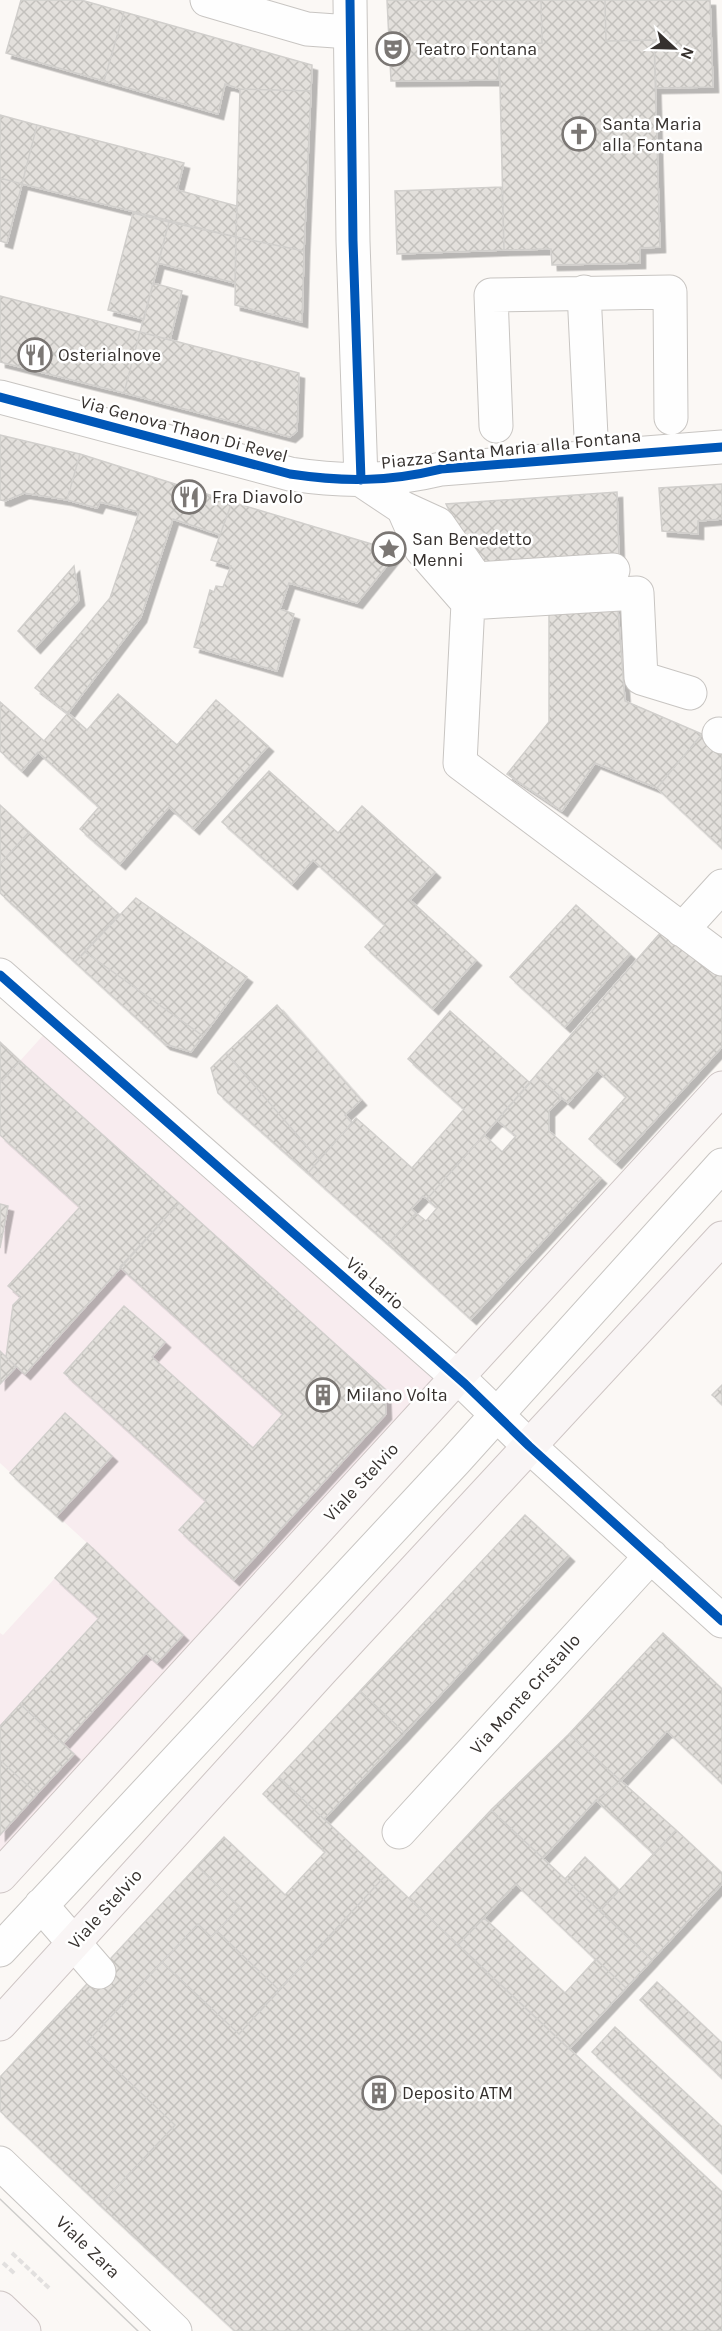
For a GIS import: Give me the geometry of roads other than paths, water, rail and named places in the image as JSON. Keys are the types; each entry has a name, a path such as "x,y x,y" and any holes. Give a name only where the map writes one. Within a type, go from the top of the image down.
{"main road":[{"name":"Viale Stelvio","path":"0,1876 722,1088"},
{"name":"Viale Stelvio","path":"0,2024 722,1238"},
{"path":"0,2308 24,2331"}],"street":[{"path":"207,0 307,29 350,16"},
{"name":"Piazza Santa Maria alla Fontana","path":"350,16 353,241 361,480 405,478 441,469 722,447"},
{"path":"584,292 592,457"},
{"path":"496,426 491,295 670,292 671,418"},
{"name":"Via Genova Thaon Di Revel","path":"0,397 290,474 327,479 361,480"},
{"path":"361,480 403,508 438,524 476,579 613,570"},
{"path":"403,508 421,549 468,603 460,763 722,959"},
{"path":"468,603 637,593 641,678 690,693"},
{"path":"682,930 722,886"},
{"name":"Via Lario","path":"0,975 458,1377 529,1446 722,1621"},
{"path":"0,1950 497,1415 722,1165"},
{"name":"Via Monte Cristallo","path":"399,1832 651,1556"},
{"path":"41,1905 99,1972"},
{"name":"Viale Zara","path":"0,2163 176,2331"}],"tram line":[{"path":"0,2199 138,2331"}],"place":[{"name":"Teatro Fontana","path":"393,49"},
{"name":"Santa Maria alla Fontana","path":"579,134"},
{"name":"Osterialnove","path":"35,355"},
{"name":"Fra Diavolo","path":"189,497"},
{"name":"San Benedetto Menni","path":"389,549"},
{"name":"Milano Volta","path":"323,1395"},
{"name":"Deposito ATM","path":"379,2093"}]}
